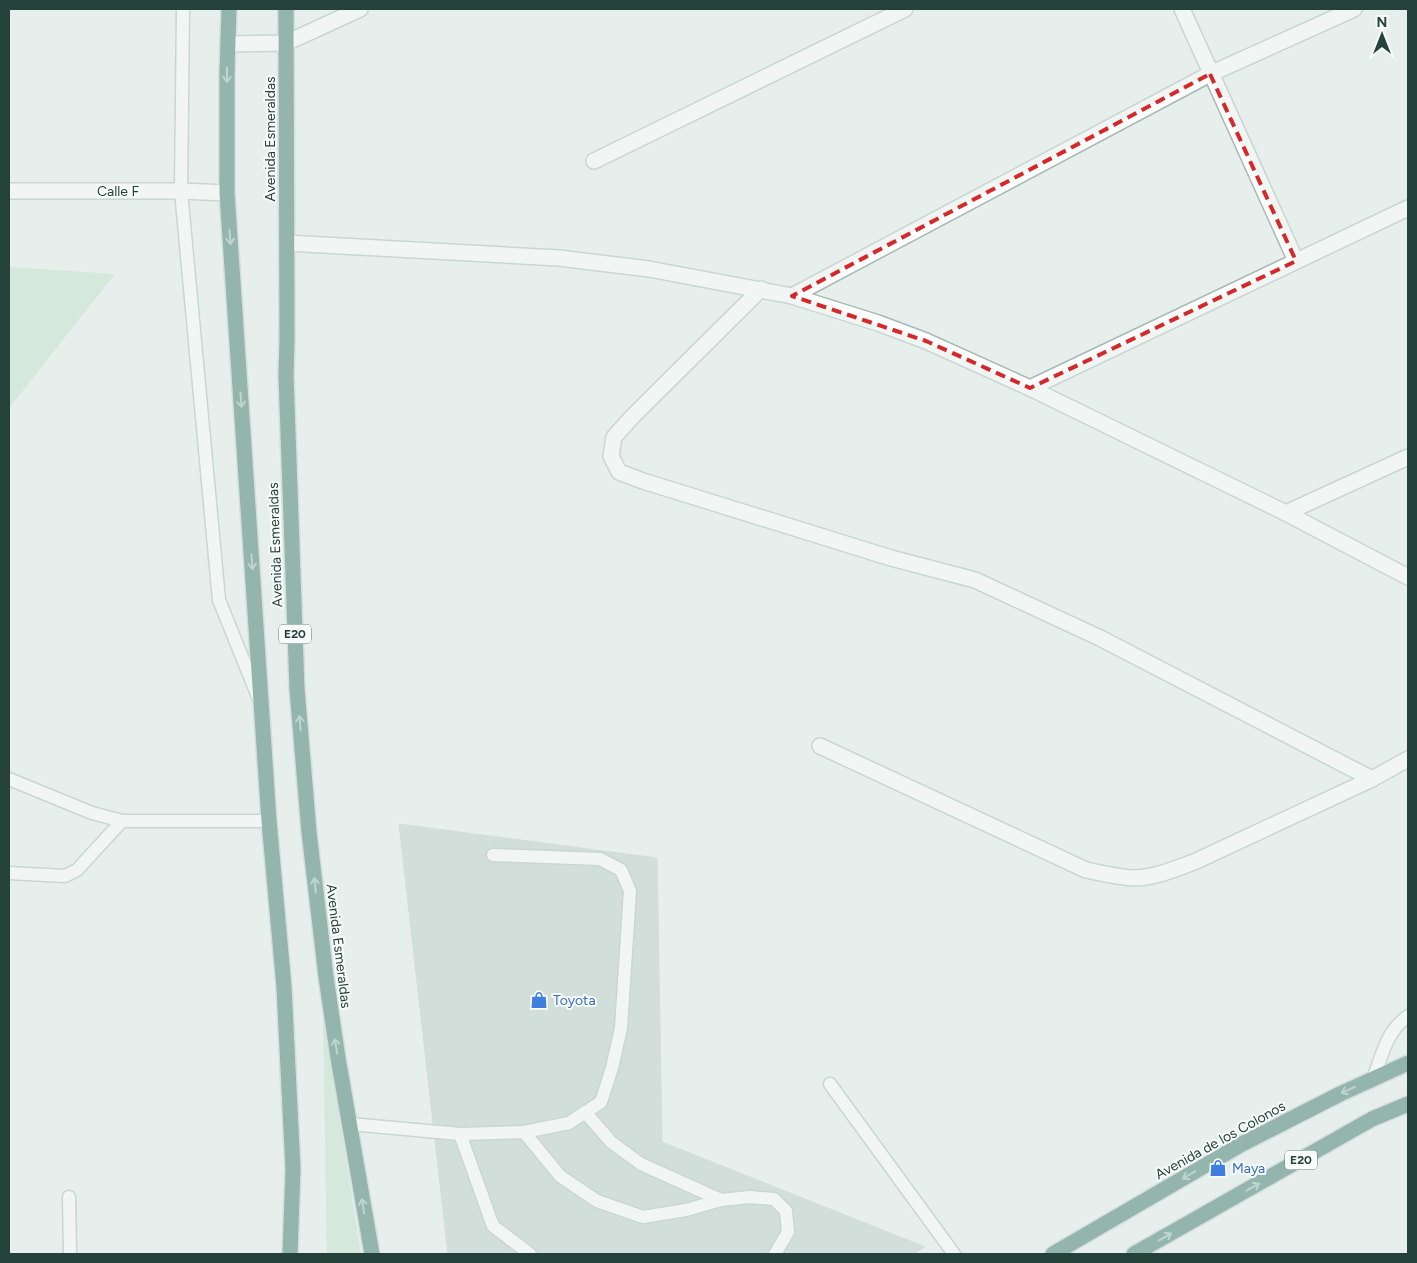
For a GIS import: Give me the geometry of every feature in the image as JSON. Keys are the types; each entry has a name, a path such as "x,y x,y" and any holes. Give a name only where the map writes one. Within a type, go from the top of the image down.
{"highway":[{"name":"Avenida Esmeraldas","path":"229,9 227,193 269,821 284,987 293,1169 290,1254"},
{"name":"Avenida Esmeraldas","path":"286,9 286,375 297,689 309,832 326,977 372,1254"},
{"name":"Avenida de los Colonos","path":"1053,1254 1242,1144 1373,1078 1408,1063"},
{"name":"E20","path":"1134,1254 1372,1119 1404,1107"},
{"path":"369,1239 379,1254"}],"street":[{"path":"228,44 286,43 360,9"},
{"path":"594,161 905,9"},
{"path":"1182,9 1296,261"},
{"path":"792,296 1210,74 1354,9"},
{"name":"Calle F","path":"9,191 181,191 227,193"},
{"path":"1030,388 1408,208"},
{"path":"287,243 559,258 649,269 792,296 878,322 926,341 1030,388 1286,513 1408,577"},
{"path":"761,289 634,415 614,438 611,456 619,472 882,555 975,580 1100,638 1372,779"},
{"path":"1286,513 1408,457"},
{"path":"820,746 1086,870 1112,876 1135,878 1165,872 1194,862 1372,779 1408,759"}],"lane":[{"path":"183,9 181,191 219,600 261,706"},
{"path":"9,779 92,814 122,821 269,821"},
{"path":"9,873 64,876 76,870 122,821"},
{"path":"350,1124 460,1134 524,1132 568,1123 601,1102 612,1068 621,1028 630,891 621,870 600,859 493,855"},
{"path":"1373,1078 1390,1033 1398,1023 1408,1016"},
{"path":"830,1084 954,1254"},
{"path":"585,1112 611,1142 641,1164 722,1200"},
{"path":"524,1132 560,1176 597,1201 643,1217 686,1210 722,1200 774,1199 786,1211 788,1232 774,1254"},
{"path":"460,1134 493,1226 530,1254"},
{"path":"69,1198 70,1254"}],"highlighted area":[{"path":"1210,74 1296,261 1030,388 926,341 792,296"}],"green space":[{"path":"9,267 115,274 9,408"},
{"path":"323,1016 361,1254 327,1254"}],"building":[{"name":"Toyota","path":"399,824 657,858 662,1142 925,1247 913,1254 448,1254"}],"place":[{"name":"Toyota","path":"539,1000"},
{"name":"Maya","path":"1218,1168"}]}
